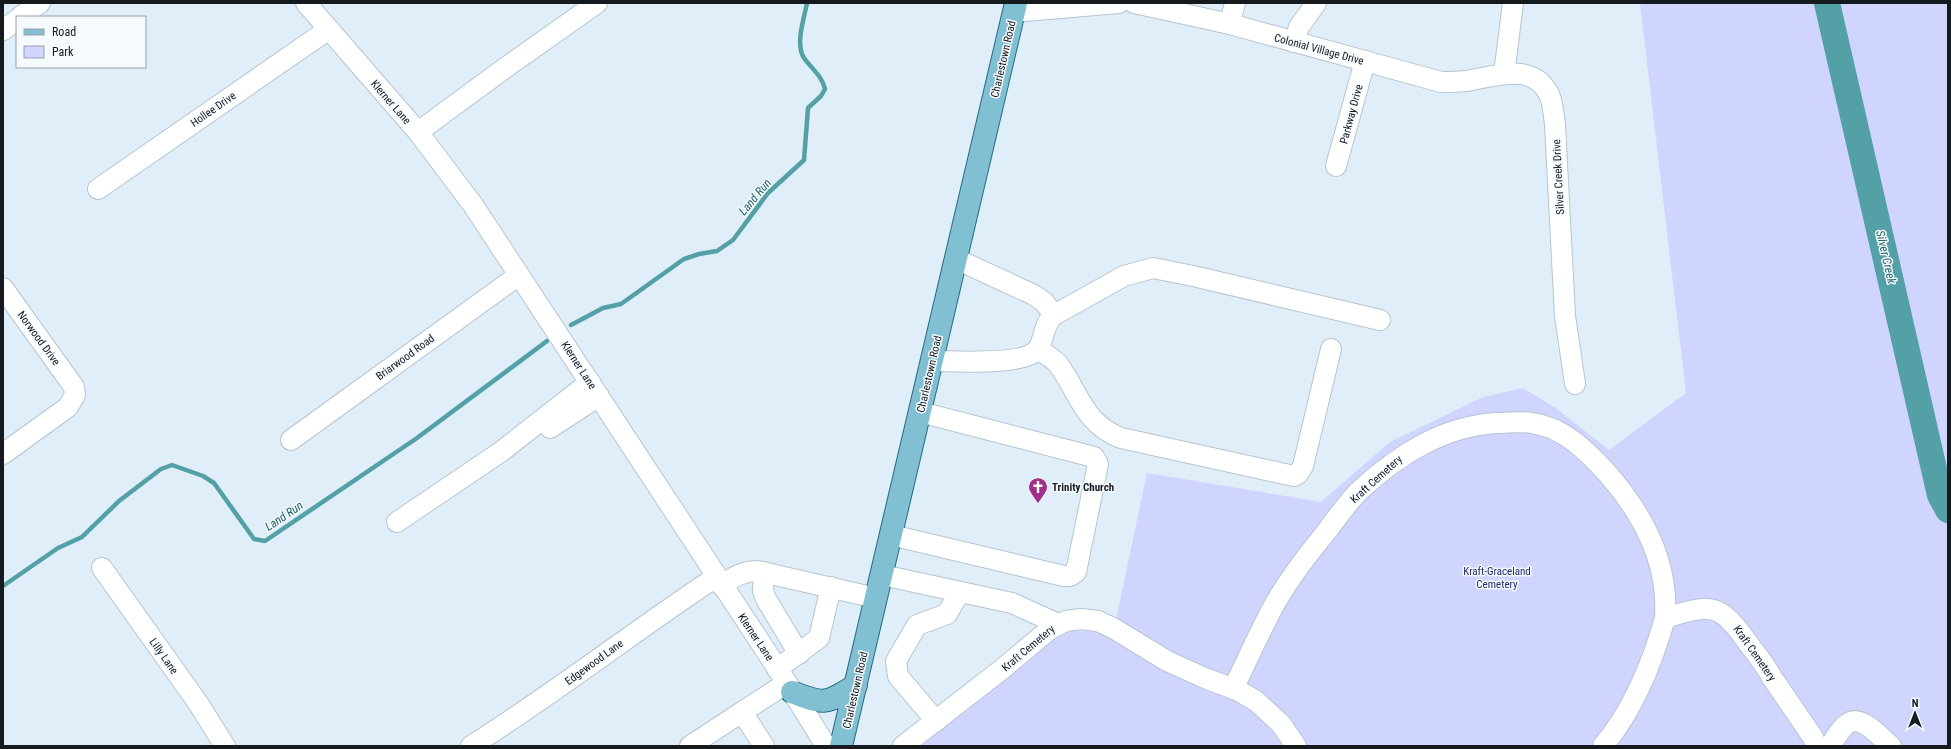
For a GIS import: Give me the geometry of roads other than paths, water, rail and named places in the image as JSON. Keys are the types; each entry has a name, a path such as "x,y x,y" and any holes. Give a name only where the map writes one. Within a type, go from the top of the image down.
{"main road":[{"name":"Charlestown Road","path":"841,746 1015,8"},
{"path":"785,681 810,699 824,702 836,698 856,685"}],"street":[{"path":"21,16 40,3"},
{"name":"Klerner Lane","path":"306,3 418,132 473,205 826,746"},
{"path":"418,132 445,111 597,3"},
{"path":"1015,8 1119,3"},
{"name":"Colonial Village Drive","path":"1134,3 1230,24 1441,82 1466,81 1504,74"},
{"path":"1230,24 1235,3"},
{"path":"1294,42 1299,27 1316,3"},
{"path":"1504,74 1513,3"},
{"path":"3,30 16,21"},
{"name":"Hollee Drive","path":"98,189 329,29"},
{"name":"Parkway Drive","path":"1336,166 1365,61"},
{"name":"Silver Creek Drive","path":"1504,74 1521,73 1540,81 1549,95 1552,104 1555,125 1565,316 1575,384"},
{"path":"956,259 1034,295 1044,302 1054,315"},
{"path":"932,362 1008,360 1029,356 1038,350 1047,323 1054,315 1124,276 1152,268 1193,276 1380,320"},
{"name":"Briarwood Road","path":"291,440 520,275"},
{"name":"Norwood Drive","path":"3,288 74,387 75,395 68,407 3,454"},
{"path":"1038,350 1058,364 1087,414 1097,424 1113,435 1129,440 1294,476 1298,474 1303,466 1331,349"},
{"path":"513,452 594,389"},
{"path":"397,522 594,389"},
{"path":"891,535 1064,576 1070,576 1076,572 1098,464 1094,457 920,412"},
{"name":"Kraft Cemetery","path":"1233,689 1272,609 1300,565 1360,490 1397,459 1430,440 1465,428 1488,424 1522,422 1545,426 1566,436 1592,457 1614,482 1645,526 1655,545 1664,578 1666,600 1665,618 1644,679 1627,712 1602,746"},
{"name":"Lilly Lane","path":"102,568 198,704 225,746"},
{"name":"Edgewood Lane","path":"471,746 524,713 670,608 719,581 744,572 764,572 876,598"},
{"path":"764,572 763,591 766,599 799,654"},
{"path":"882,575 1012,603 1058,624"},
{"path":"690,746 742,712 785,681 799,654 816,642 821,634 831,587"},
{"path":"936,721 898,676 896,661 917,625 947,614 960,592"},
{"name":"Kraft Cemetery","path":"1665,618 1703,608 1720,611 1728,617 1767,667 1771,676 1812,736 1817,746"},
{"name":"Kraft Cemetery","path":"903,746 1058,624 1081,619 1098,621 1113,628 1167,661 1233,689 1256,701 1273,716 1296,746"},
{"path":"742,712 764,746"},
{"path":"1830,746 1846,724 1855,721 1865,724 1892,746"}],"waterway":[{"name":"Land Run","path":"571,325 603,308 621,304 684,259 699,254 717,251 733,240 768,193 804,160 808,108 821,96 825,89 819,76 801,52 800,39 807,3"},
{"name":"Silver Creek","path":"1827,3 1940,495 1948,510"},
{"name":"Land Run","path":"3,586 58,548 82,537 119,501 161,469 172,465 203,476 214,483 254,539 265,541 417,438 547,341"}],"place":[{"name":"Trinity Church","path":"1038,504"}],"park label":[{"name":"Kraft-Graceland Cemetery","path":"1497,577"}]}
